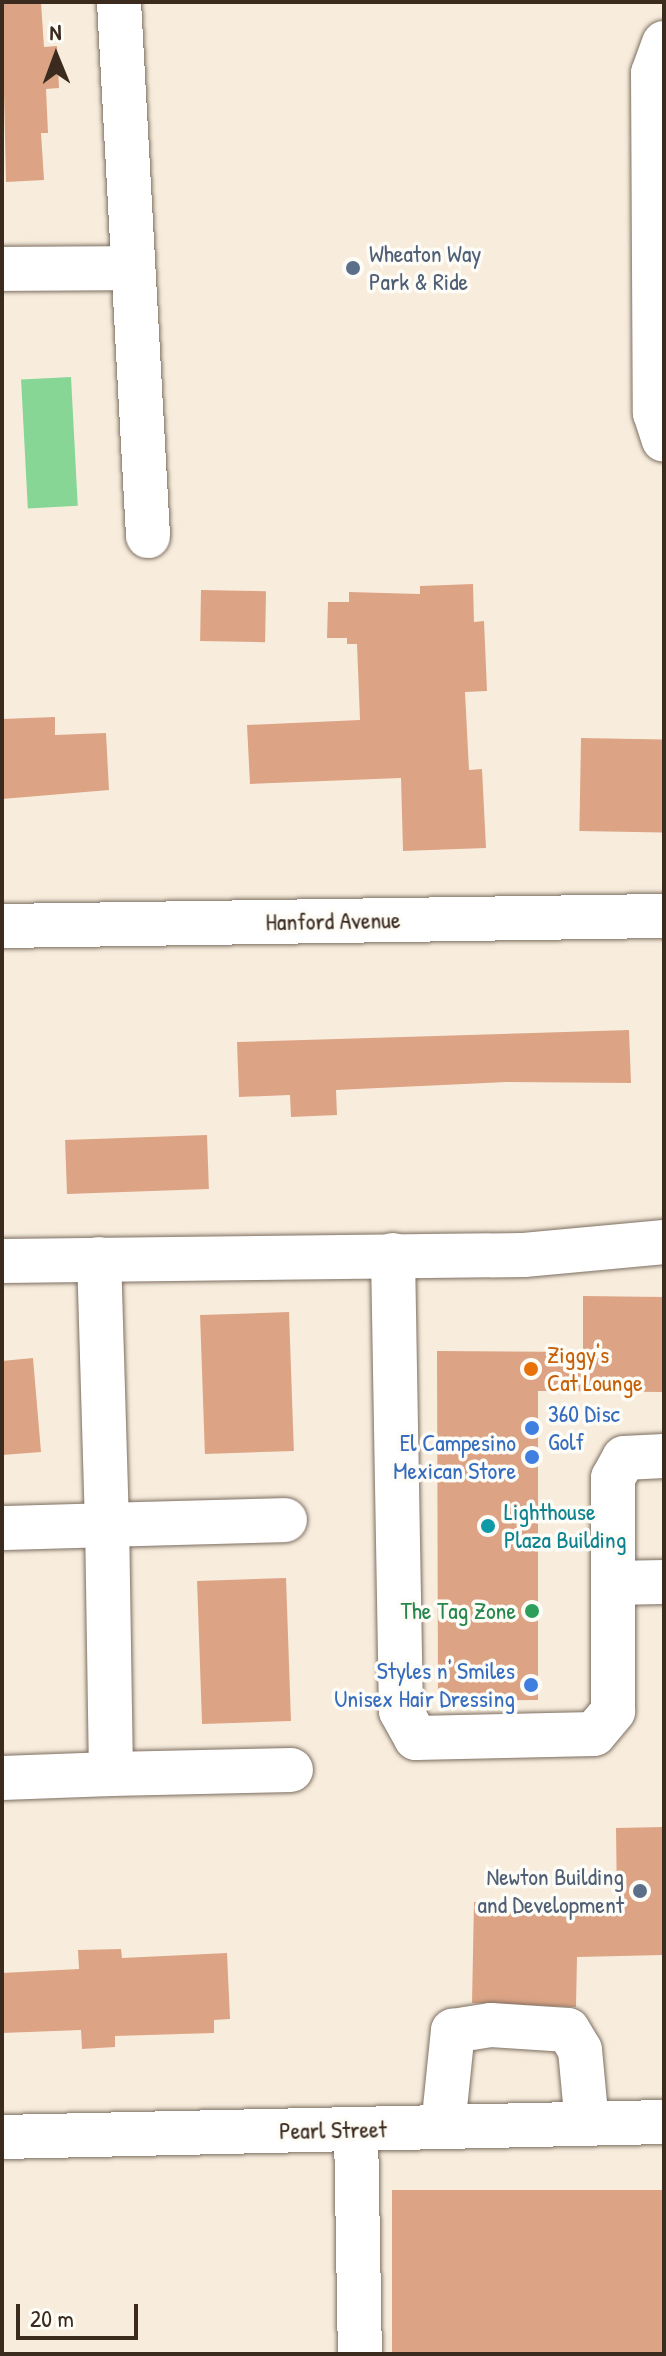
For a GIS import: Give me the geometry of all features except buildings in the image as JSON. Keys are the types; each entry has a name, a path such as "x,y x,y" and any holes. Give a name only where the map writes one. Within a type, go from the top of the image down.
{"street":[{"path":"119,2 148,536"},
{"path":"664,43 653,88 655,413 664,440"},
{"path":"2,269 133,268"},
{"name":"Hanford Avenue","path":"2,926 664,916"},
{"path":"2,1261 524,1255 664,1242"},
{"path":"393,1255 401,1711 416,1738 594,1734 613,1711 613,1478 624,1458 664,1456"},
{"path":"99,1259 111,1774"},
{"path":"2,1528 285,1520"},
{"path":"613,1583 664,1582"},
{"path":"2,1778 291,1770"},
{"path":"443,2127 453,2031 491,2025 568,2030 580,2050 587,2124"},
{"name":"Pearl Street","path":"2,2137 664,2122"},
{"path":"356,2129 360,2354"}],"green space":[{"path":"71,377 78,506 28,508 21,380"}],"place":[{"name":"Wheaton Way Park & Ride","path":"353,268"},
{"name":"Ziggy's Cat Lounge","path":"531,1369"},
{"name":"360 Disc Golf","path":"532,1428"},
{"name":"El Campesino Mexican Store","path":"532,1457"},
{"name":"Lighthouse Plaza Building","path":"488,1526"},
{"name":"The Tag Zone","path":"532,1611"},
{"name":"Styles n' Smiles Unisex Hair Dressing","path":"531,1685"},
{"name":"Newton Building and Development","path":"640,1891"}]}
